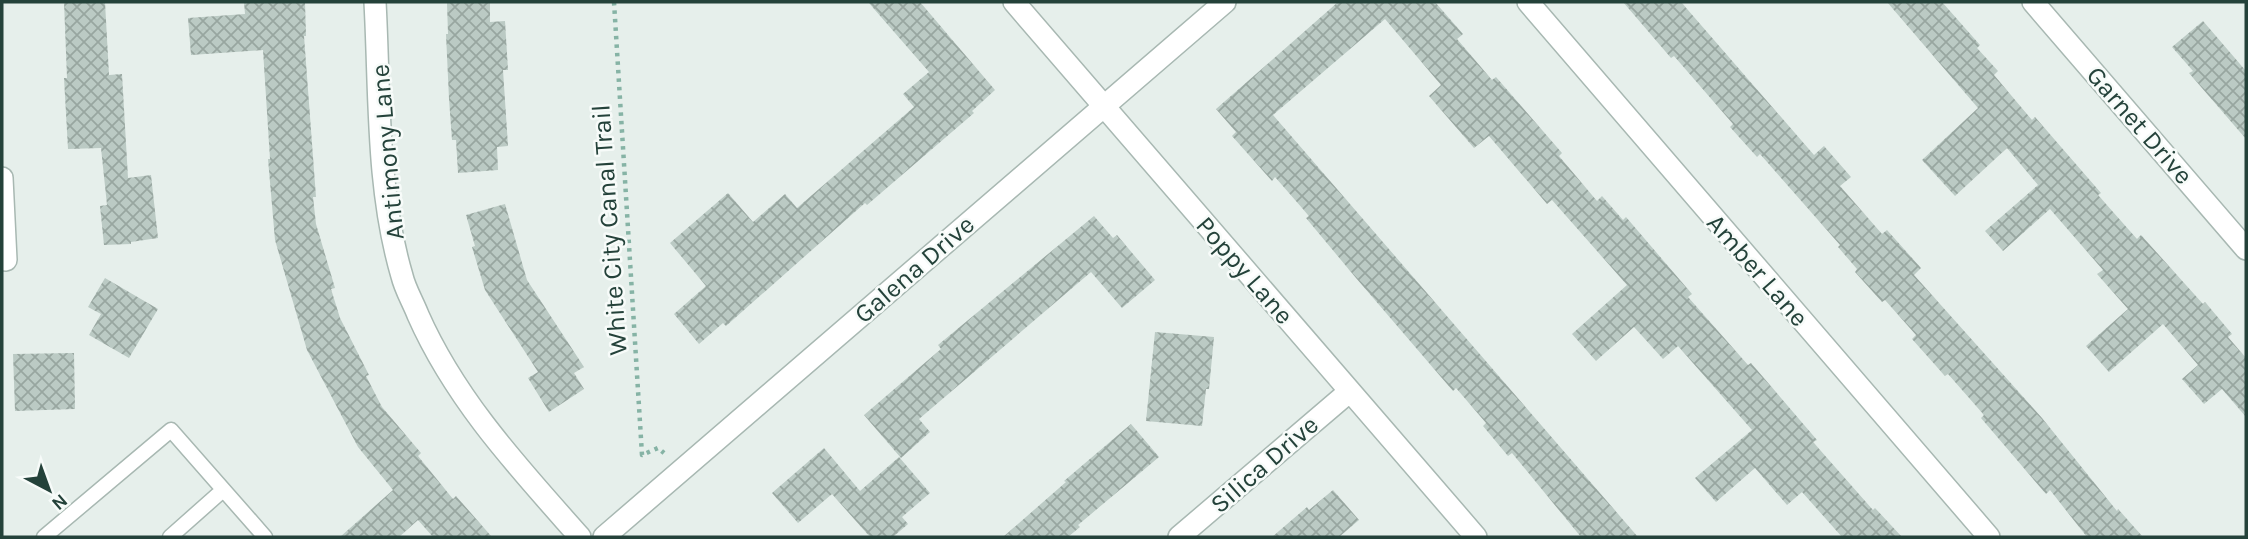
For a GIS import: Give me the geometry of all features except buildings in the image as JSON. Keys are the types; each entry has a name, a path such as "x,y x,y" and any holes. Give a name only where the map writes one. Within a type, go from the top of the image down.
{"street":[{"name":"Antimony Lane","path":"375,2 384,178 389,223 402,279 427,334 454,383 487,430 580,537"},
{"name":"Poppy Lane","path":"1014,2 1476,537"},
{"name":"Galena Drive","path":"604,537 1225,2"},
{"name":"Amber Lane","path":"1528,2 1989,537"},
{"name":"Garnet Drive","path":"2033,2 2246,249"},
{"path":"2,178 6,260"},
{"name":"Silica Drive","path":"1179,537 1350,391"}],"lane":[{"path":"44,537 171,430 265,537"},
{"path":"170,537 223,490"}],"path":[{"name":"White City Canal Trail","path":"614,2 642,455"}]}
